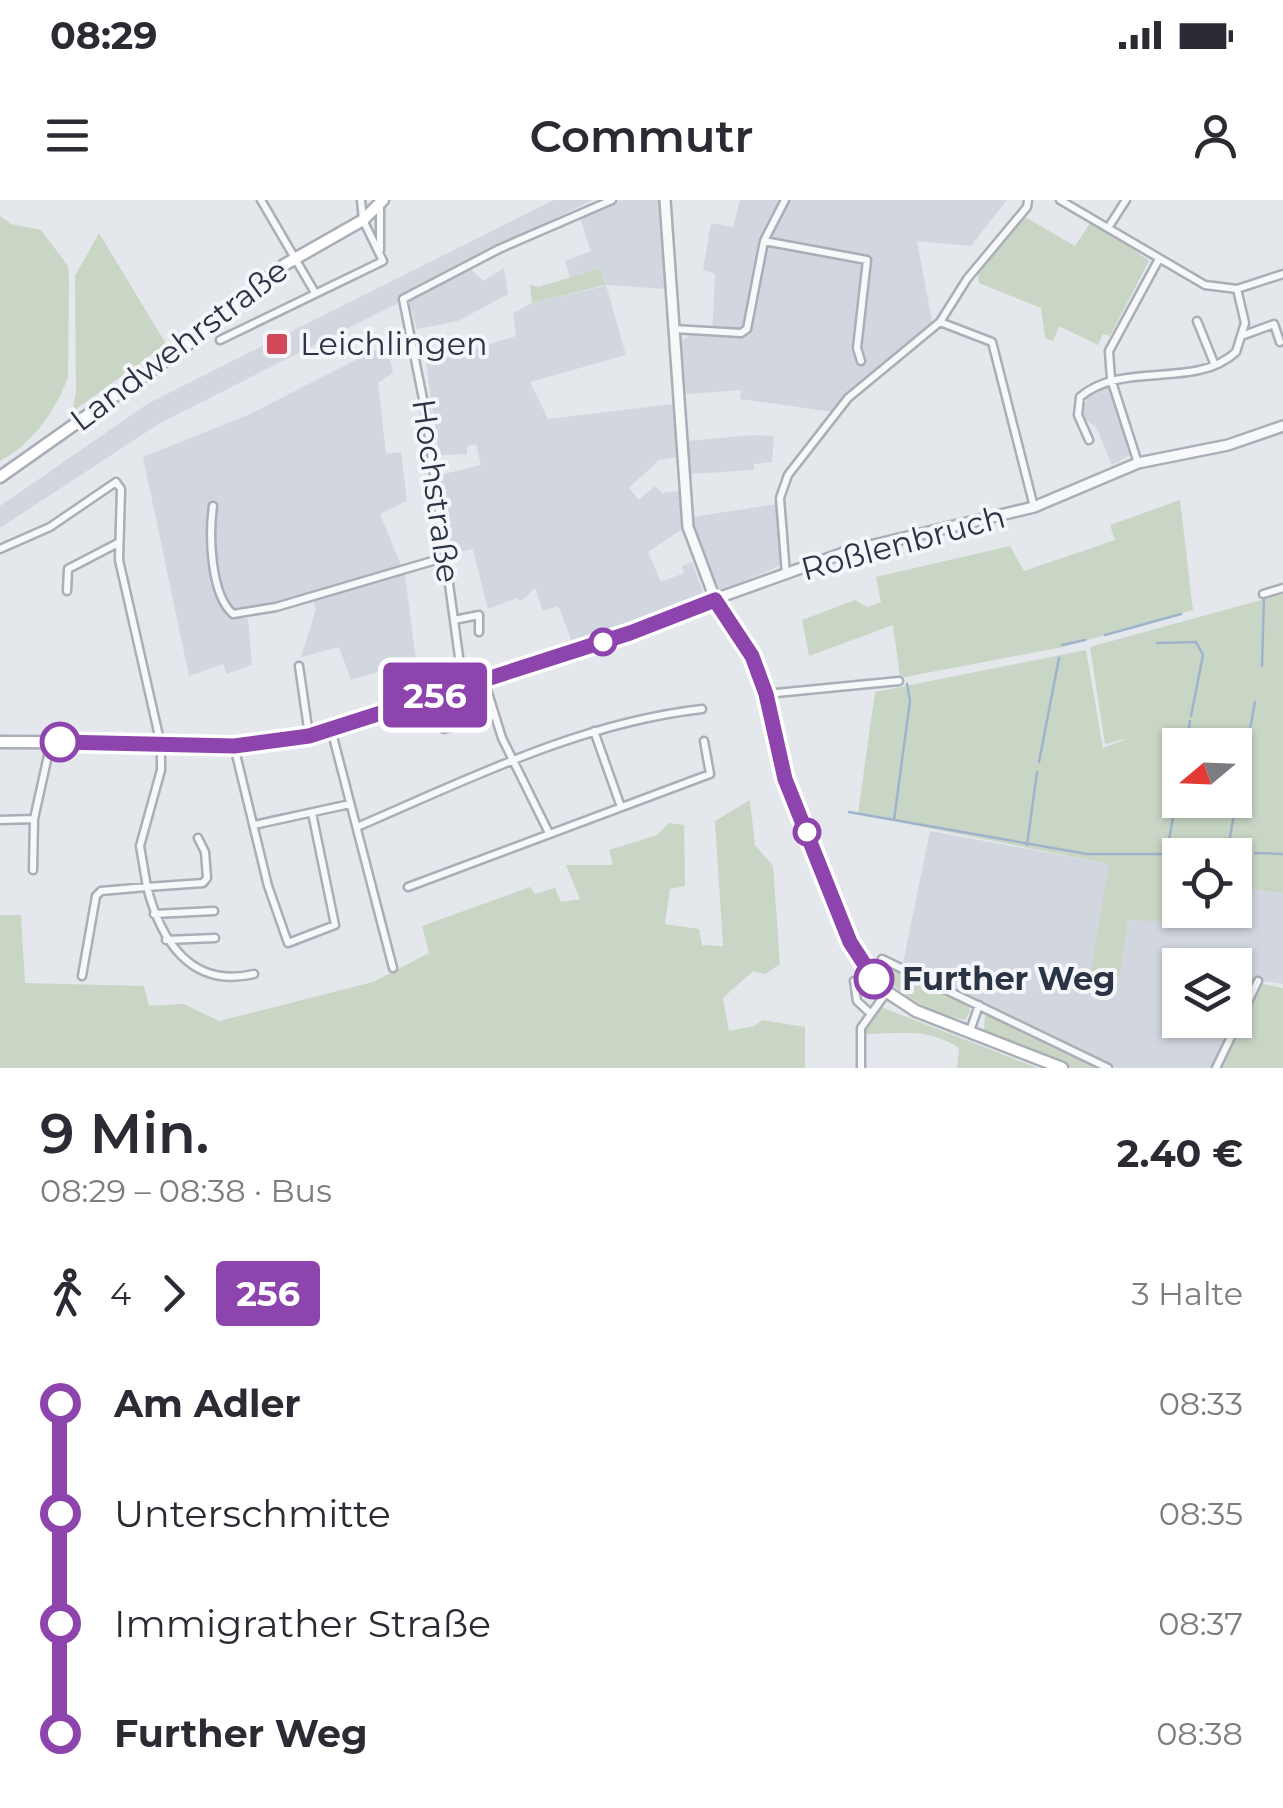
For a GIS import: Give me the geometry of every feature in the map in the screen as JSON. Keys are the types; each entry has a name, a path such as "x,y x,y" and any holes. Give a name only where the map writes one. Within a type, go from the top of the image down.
{"main road":[{"name":"Landwehrstraße","path":"0,477 187,344 295,258 363,220 382,202"},
{"path":"0,742 234,746 309,736 630,633 715,600 752,656 766,694 785,779 846,934 863,964 887,992 916,1012 1062,1068"}],"street":[{"path":"261,200 314,290"},
{"path":"361,200 363,220 382,261"},
{"name":"Hochstraße","path":"463,686 418,365 403,299 498,249 612,200"},
{"path":"665,200 688,527 715,600"},
{"path":"674,329 745,331 764,241 785,200"},
{"path":"786,574 780,498 784,481 848,398 940,322 967,279 1028,206 1028,200"},
{"path":"1060,200 1205,285 1237,289 1283,274"},
{"path":"1108,228 1126,200"},
{"path":"382,202 377,236 382,261"},
{"path":"764,241 867,260 857,348 861,361"},
{"path":"1138,464 1111,379 1109,351 1159,259"},
{"path":"220,340 314,290 382,261"},
{"path":"1088,440 1078,415 1080,396 1111,379 1214,364 1236,352 1244,336 1237,289"},
{"path":"940,322 992,342 1034,507"},
{"path":"1198,322 1214,364"},
{"path":"1244,336 1274,324 1280,342"},
{"name":"Roßlenbruch","path":"715,600 849,550 1034,507 1138,464 1228,445 1283,426"},
{"path":"0,549 50,527 116,482 120,489 119,543 161,745 161,770 140,846 154,914 166,940 193,964 228,980 254,974"},
{"path":"212,506 210,528 218,580 224,604 234,614 276,607 446,556"},
{"path":"68,591 68,569 119,543"},
{"path":"1263,594 1283,588"},
{"path":"454,620 479,615 480,632"},
{"path":"299,666 309,736"},
{"path":"484,678 494,715 548,833"},
{"path":"766,694 899,681"},
{"path":"357,828 513,760 594,731 702,709"},
{"path":"444,729 494,715"},
{"path":"331,729 393,968"},
{"path":"594,731 620,806"},
{"path":"408,887 710,774 704,741"},
{"path":"33,870 34,819 51,742"},
{"path":"234,746 284,940 290,943 335,926 312,813"},
{"path":"254,824 350,804"},
{"path":"0,820 34,819"},
{"path":"82,976 96,896 101,891 203,883 207,878 205,852 198,838"},
{"path":"154,914 214,911"},
{"path":"166,940 214,938"},
{"path":"882,959 1108,1068"},
{"path":"854,981 857,1000 870,1013"},
{"path":"1216,1068 1258,982"},
{"path":"862,1068 860,1028 887,992"},
{"path":"970,1032 979,1005"}],"shaded area":[{"path":"554,200 593,200 496,247 469,267 483,281 504,268 508,294 458,321 417,329 408,298 160,423 0,528 0,506 149,403"},
{"path":"620,200 659,200 665,289 606,285 626,355 530,382 548,419 673,404 677,457 659,460 629,488 639,500 655,486 662,493 679,491 682,529 648,552 661,582 684,573 682,566 692,562 703,592 700,598 573,645 560,610 557,606 543,611 535,588 521,601 517,598 488,609 473,549 451,553 440,475 481,465 476,444 467,446 467,454 439,455 426,363 516,336 513,313 532,303 605,286 600,268 570,277 565,261 591,251 580,218"},
{"path":"740,200 1007,200 971,246 917,241 933,326 855,385 833,412 740,399 741,390 686,394 681,341 690,335 712,337 715,274 703,270 711,223 733,227"},
{"path":"387,344 393,373 378,383 386,454 401,452 407,501 380,514 405,575 416,660 351,680 339,647 301,657 316,609 310,593 238,612 248,619 252,665 227,674 223,664 189,676 143,457 248,415"},
{"path":"1108,384 1131,455 1112,465 1096,427 1082,417 1090,392"},
{"path":"774,436 772,462 754,464 754,470 690,474 688,441"},
{"path":"777,504 782,565 720,591 700,550 693,517"},
{"path":"930,831 1109,864 1091,977 1120,975 1128,920 1162,922 1162,928 1252,928 1252,890 1283,893 1283,984 1256,980 1252,988 1252,948 1162,948 1162,1038 1227,1038 1212,1068 1117,1068 903,963"}],"green space":[{"path":"0,216 11,224 41,230 68,266 69,278 68,377 42,425 0,461"},
{"path":"1023,216 1075,246 1092,220 1149,261 1110,336 1103,334 1098,345 1059,326 1053,341 1045,338 1041,308 979,283 978,271"},
{"path":"99,233 166,344 72,412 76,392 75,276"},
{"path":"600,268 605,285 532,303 530,285 539,287"},
{"path":"1180,500 1193,610 1063,647 900,678 893,625 809,656 802,620 855,600 867,607 881,602 876,577 1010,546 1024,571 1115,540 1110,525"},
{"path":"1283,594 1283,893 1252,890 1252,838 1162,838 1162,922 1128,920 1120,976 1090,977 1109,864 858,814 875,692 1086,650 1103,748 1129,738 1105,744 1090,647"},
{"path":"750,800 755,845 773,866 780,964 765,974 753,971 723,998 729,1031 754,1026 762,1020 805,1027 805,1068 0,1068 0,915 21,915 25,983 144,986 149,1006 184,1004 219,1021 373,982 429,953 422,926 530,887 535,894 555,888 561,902 580,899 566,865 613,865 609,850 657,835 669,823 684,825 685,886 670,889 665,924 699,929 702,945 723,946 715,821"},
{"path":"894,969 968,1003 970,1012 965,1020 932,1010 902,993 885,978"},
{"path":"1263,984 1283,988 1283,1068 1221,1068 1236,1038 1252,1038 1252,1006"},
{"path":"881,1007 1038,1068 957,1068 959,1048 937,1037 914,1033 865,1034 866,1025"},
{"path":"991,1015 1100,1068 1071,1068 984,1030 985,1016"}],"waterway":[{"path":"1262,666 1264,597"},
{"path":"1105,635 1181,614"},
{"path":"1062,645 1085,640"},
{"path":"1157,643 1196,642 1203,655 1191,716"},
{"path":"1039,762 1059,658"},
{"path":"894,820 910,701 907,684"},
{"path":"1230,838 1255,702"},
{"path":"1189,728 1190,721"},
{"path":"1027,845 1037,772"},
{"path":"849,812 1087,854 1162,854"},
{"path":"1169,838 1173,818"},
{"path":"1255,853 1283,854"}],"bus line":[{"name":"256","path":"60,742 234,746 309,736 630,633 715,600 752,656 766,694 785,779 850,942 874,979"}],"place":[{"name":"Leichlingen","path":"277,344"},
{"name":"Further Weg","path":"874,979"}]}
